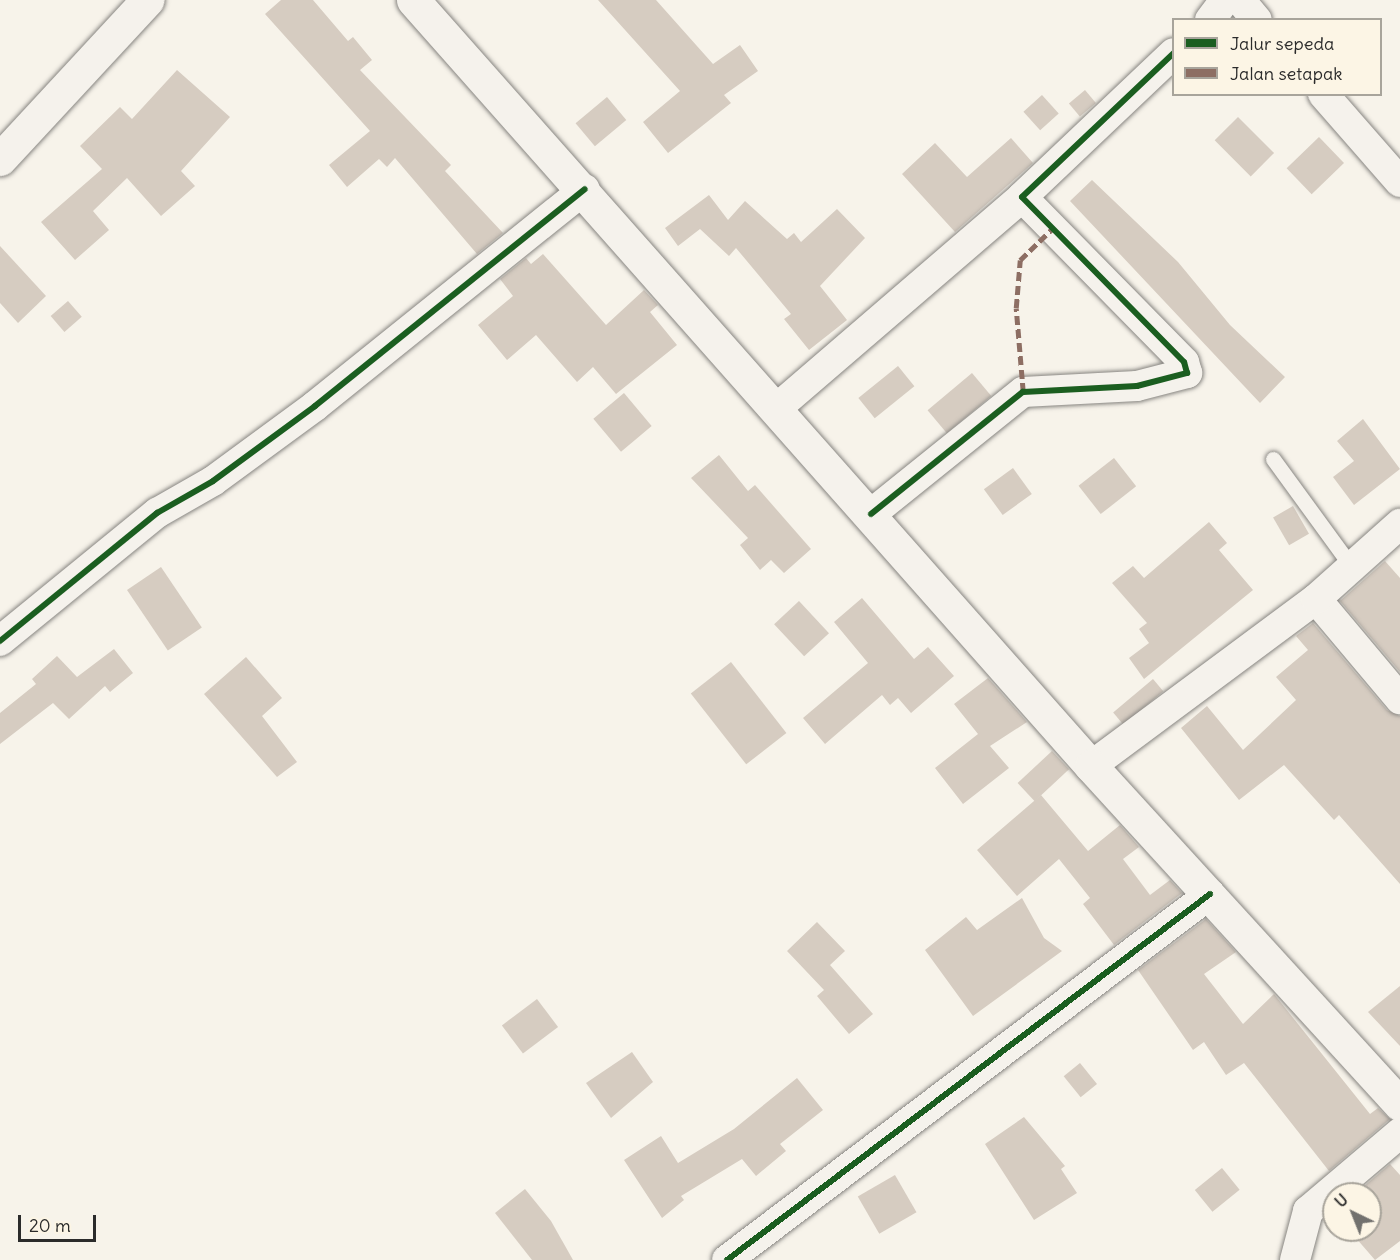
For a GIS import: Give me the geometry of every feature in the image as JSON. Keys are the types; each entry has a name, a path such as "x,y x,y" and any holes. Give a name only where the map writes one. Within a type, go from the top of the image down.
{"main road":[{"path":"0,159 147,0"},
{"path":"413,0 585,189 1091,766 1395,1090"}],"street":[{"path":"1212,18 1225,0"},
{"path":"1240,0 1255,18"},
{"path":"777,408 1022,197 1172,54"},
{"path":"1325,96 1400,182"},
{"path":"0,641 157,513 213,481 315,406 585,189"},
{"path":"871,514 1023,392 1137,386 1186,373 1184,362 1022,197"},
{"path":"1091,766 1316,599 1400,524"},
{"path":"1316,599 1400,699"},
{"path":"738,1257 1210,894"},
{"path":"1295,1260 1308,1211 1400,1133"}],"lane":[{"path":"1273,459 1351,566"}],"building":[{"path":"281,0 313,0 348,41 353,37 372,60 360,70 451,165 445,171 503,233 477,254 395,158 387,167 379,159 347,187 329,165 370,131 265,14"},
{"path":"598,0 656,0 713,64 740,45 758,71 724,95 731,103 668,153 643,122 680,91"},
{"path":"177,70 230,117 181,171 195,186 161,216 127,178 93,211 109,230 75,260 41,222 102,169 80,146 120,107 132,119"},
{"path":"1085,90 1096,103 1080,117 1069,103"},
{"path":"1042,95 1059,114 1040,130 1023,112"},
{"path":"607,97 626,120 595,146 576,123"},
{"path":"1238,117 1274,153 1251,176 1215,140"},
{"path":"1319,137 1344,163 1312,194 1287,168"},
{"path":"1011,138 1033,163 955,232 902,174 935,143 967,177"},
{"path":"1092,180 1178,262 1230,325 1285,377 1260,403 1070,201"},
{"path":"709,195 728,220 745,201 787,239 794,233 801,242 837,209 865,238 820,286 847,320 809,350 784,319 791,314 736,248 729,256 700,229 678,246 665,228"},
{"path":"0,246 46,296 18,323 0,303"},
{"path":"543,254 606,325 644,290 658,305 650,312 677,345 616,394 593,367 577,382 536,335 507,360 478,325 513,296 500,279 526,258 531,264"},
{"path":"68,301 82,317 64,332 51,316"},
{"path":"898,366 914,386 875,418 858,398"},
{"path":"972,373 991,396 947,433 928,410"},
{"path":"624,393 652,426 621,452 593,419"},
{"path":"1363,419 1400,469 1354,505 1333,477 1354,461 1337,441"},
{"path":"719,455 748,491 755,485 811,549 784,573 771,560 760,570 740,545 748,538 691,478"},
{"path":"1114,458 1136,486 1101,514 1079,486"},
{"path":"1013,468 1032,494 1003,515 984,489"},
{"path":"1293,506 1309,534 1289,545 1273,518"},
{"path":"1209,522 1227,543 1219,550 1253,590 1144,679 1129,658 1149,643 1139,629 1147,623 1112,583 1133,566 1144,578"},
{"path":"1385,561 1400,578 1400,672 1340,601"},
{"path":"161,567 202,628 168,650 127,590"},
{"path":"862,598 914,659 928,647 954,676 911,713 898,698 890,705 882,695 825,744 803,718 868,663 834,622"},
{"path":"799,601 829,633 804,656 774,624"},
{"path":"1313,623 1387,710 1400,716 1400,884 1339,815 1334,820 1284,765 1239,800 1181,728 1207,706 1243,750 1296,700 1276,677 1308,650 1296,636"},
{"path":"114,649 133,673 110,692 105,686 69,719 53,703 0,744 0,713 36,684 32,679 57,656 77,677"},
{"path":"246,657 282,698 262,716 297,762 277,777 204,694"},
{"path":"731,662 786,733 746,764 691,693"},
{"path":"988,678 1027,722 990,746 1009,768 963,804 935,768 978,734 954,704"},
{"path":"1153,679 1163,691 1123,725 1113,712"},
{"path":"1052,751 1069,769 1035,801 1018,783"},
{"path":"1041,795 1088,851 1120,825 1139,847 1123,859 1150,895 1170,880 1182,893 1114,945 1083,904 1090,898 1059,859 1017,896 977,850"},
{"path":"1022,898 1044,938 1062,951 973,1016 925,950 966,917 977,930"},
{"path":"1206,919 1236,952 1204,974 1243,1024 1274,994 1370,1114 1378,1108 1390,1119 1329,1171 1244,1063 1226,1075 1204,1042 1193,1050 1138,970"},
{"path":"817,922 845,951 830,965 873,1014 849,1034 817,996 824,990 787,951"},
{"path":"1400,986 1400,1046 1368,1012"},
{"path":"537,999 558,1027 523,1053 502,1025"},
{"path":"632,1052 653,1082 611,1118 586,1083"},
{"path":"1080,1063 1097,1084 1081,1097 1064,1076"},
{"path":"797,1078 823,1110 780,1144 786,1151 756,1176 742,1159 681,1196 684,1200 662,1218 624,1160 661,1136 678,1163 734,1129"},
{"path":"1024,1117 1065,1166 1061,1169 1077,1193 1034,1220 985,1144"},
{"path":"1390,1164 1400,1175 1400,1241 1375,1260 1359,1242 1382,1242 1382,1182 1369,1182"},
{"path":"1222,1168 1240,1190 1212,1212 1195,1190"},
{"path":"895,1175 917,1212 879,1234 858,1196"},
{"path":"525,1189 551,1221 573,1260 532,1260 495,1213"}],"marked path":[{"path":"1023,392 1016,308 1020,260 1053,228"}],"cycle path":[{"path":"871,514 1023,392 1137,386 1187,373 1184,362 1022,197 1172,55"},
{"path":"0,641 157,513 213,481 315,406 585,189"},
{"path":"727,1260 1210,894"}]}
